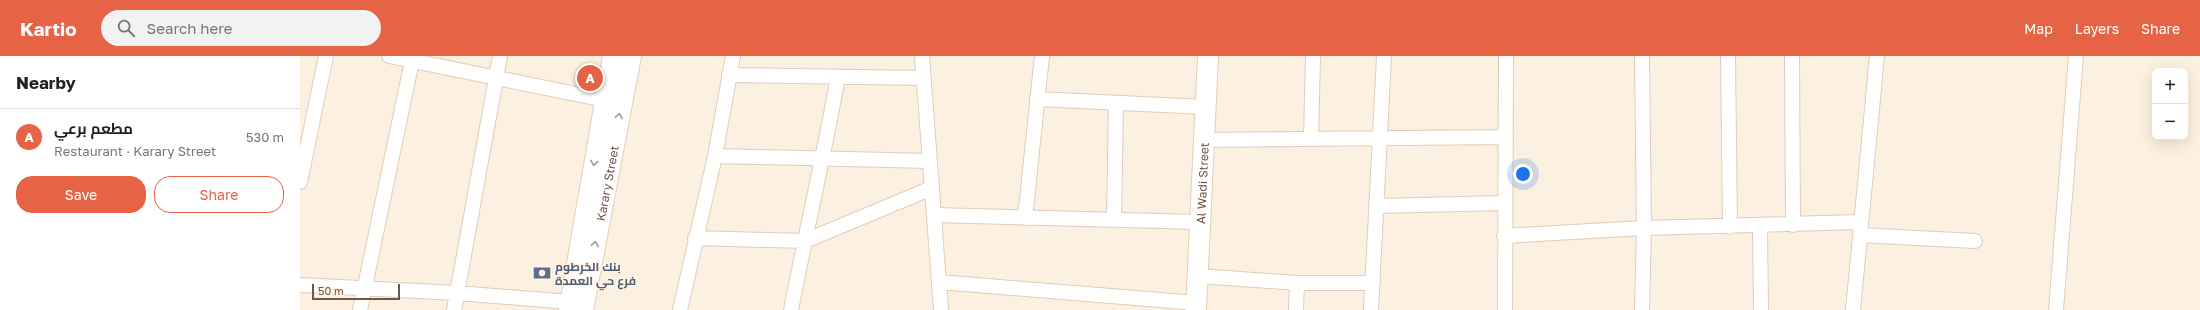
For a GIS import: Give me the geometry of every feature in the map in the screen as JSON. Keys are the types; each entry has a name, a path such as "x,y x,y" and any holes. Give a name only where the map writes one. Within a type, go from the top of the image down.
{"main road":[{"name":"Karary Street","path":"574,307 613,56"},
{"name":"Karary Street","path":"574,307 631,56"},
{"name":"Al Wadi Street","path":"1196,307 1208,56"}],"street":[{"path":"300,182 326,56"},
{"path":"389,56 413,58 496,78 605,100"},
{"path":"454,310 500,56"},
{"path":"680,310 695,238 715,156 733,56"},
{"path":"922,56 941,310"},
{"path":"1025,218 1042,56"},
{"path":"1312,139 1313,56"},
{"path":"1371,310 1384,56"},
{"path":"1505,310 1504,236 1506,56"},
{"path":"1642,56 1644,228 1642,310"},
{"path":"1728,56 1730,227"},
{"path":"1792,56 1793,225"},
{"path":"1853,310 1877,56"},
{"path":"2056,310 2076,56"},
{"path":"360,310 413,58"},
{"path":"729,75 838,78 924,78"},
{"path":"792,310 805,241 824,159 838,78"},
{"path":"1037,98 1116,104 1205,107"},
{"path":"1114,220 1116,104"},
{"path":"1203,140 1506,137"},
{"path":"715,156 930,161"},
{"path":"695,238 805,241 932,188"},
{"path":"1376,206 1505,203"},
{"path":"934,215 1200,222"},
{"path":"1504,236 1644,228 1793,225 1860,229 1974,241"},
{"path":"1760,226 1761,310"},
{"path":"1198,276 1297,282 1372,283"},
{"path":"939,282 1196,307"},
{"path":"1296,310 1297,282"},
{"path":"300,285 457,293 574,307"}],"place":[{"name":"مطعم برعي","path":"590,78"},
{"name":"بنك الخرطوم فرع حي العمدة","path":"542,273"}]}
